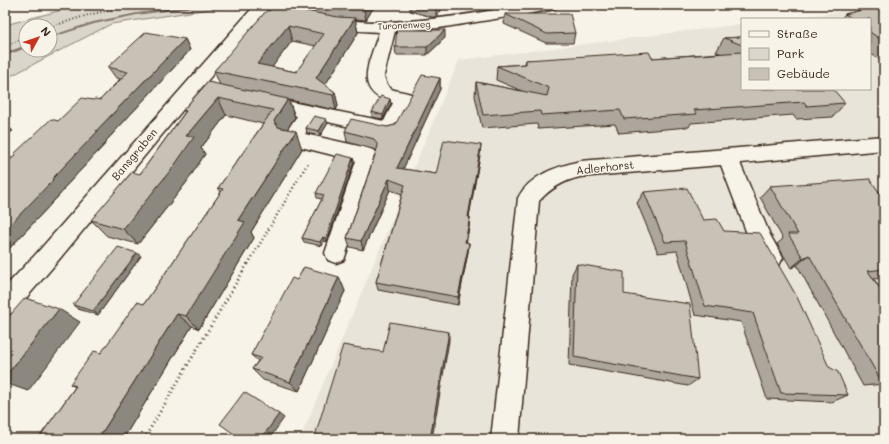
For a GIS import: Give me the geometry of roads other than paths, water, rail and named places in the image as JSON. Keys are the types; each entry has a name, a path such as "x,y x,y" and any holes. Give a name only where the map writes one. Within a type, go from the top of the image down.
{"street":[{"name":"Turonenweg","path":"311,19 341,25 388,28 444,23 550,5"},
{"name":"Bansgraben","path":"5,304 201,89 265,9"},
{"path":"320,114 389,129 405,98 385,94 379,89 376,82 375,74 388,28"},
{"path":"248,99 310,112 292,138 368,156 336,253"},
{"name":"Adlerhorst","path":"505,439 529,198 541,184 555,176 580,168 884,143"},
{"path":"728,156 760,239 783,279"}],"waterway":[{"path":"58,34 93,23 137,14 203,5"},
{"path":"5,55 18,49"}]}
